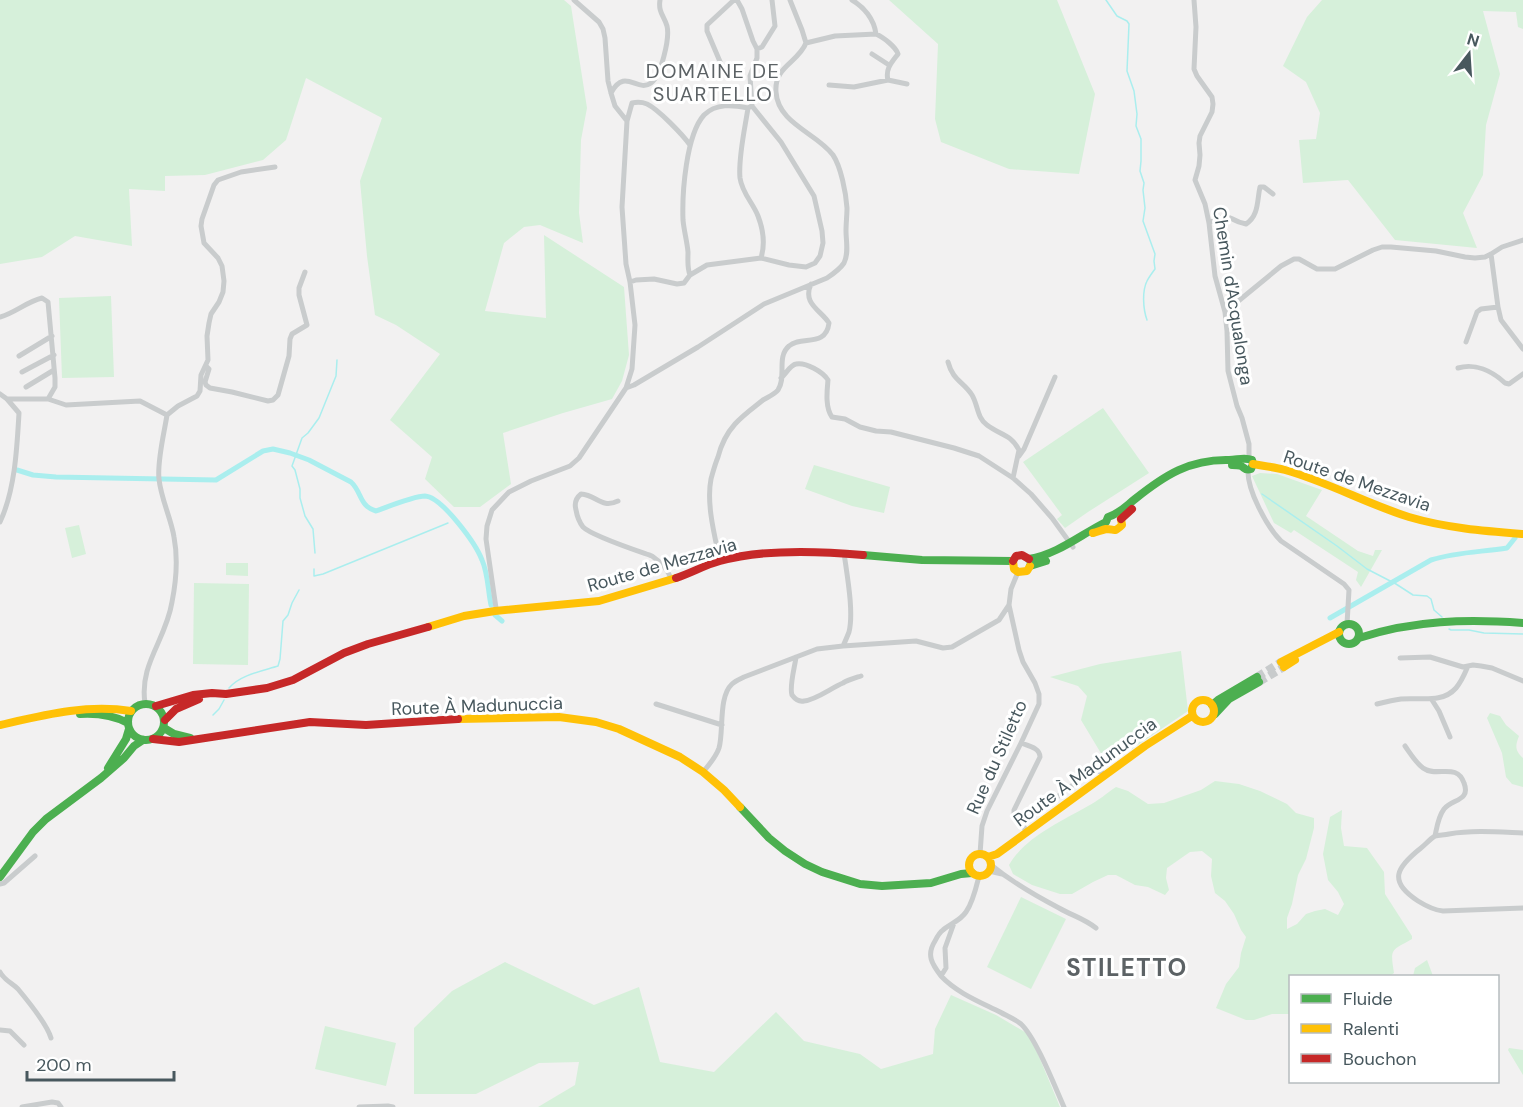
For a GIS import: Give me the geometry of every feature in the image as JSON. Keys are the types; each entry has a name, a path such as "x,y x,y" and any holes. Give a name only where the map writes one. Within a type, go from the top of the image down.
{"main road":[{"name":"Route de Mezzavia","path":"1119,517 1156,483 1185,467 1206,460 1288,471 1399,514 1443,526 1523,534"},
{"path":"1030,563 1022,555 1016,556 1013,566 1018,572 1027,571 1030,563 1053,554 1107,525 1111,515 1119,517 1122,525 1115,531 1107,525"},
{"name":"Route de Mezzavia","path":"164,724 176,708 197,700 267,688 292,680 368,644 464,616 599,601 672,580 720,561 780,552 844,553 922,560 1013,561"},
{"path":"1358,628 1378,630 1441,621 1523,623"},
{"path":"1340,636 1342,627 1353,624 1358,628 1359,638"},
{"path":"1340,636 1350,644 1378,630"},
{"path":"1282,665 1304,649 1340,636"},
{"path":"1212,705 1258,679 1220,706 1214,715 1208,722 1195,720 1191,710 1197,701 1208,701 1215,710 1214,715"},
{"name":"Route de Mezzavia","path":"156,706 193,696 212,693 226,694"},
{"path":"0,877 33,832 46,819 101,778 134,746 143,740 158,736 164,724 162,712 156,706 145,703 131,711 126,739 101,778"},
{"path":"0,725 80,709 109,708 131,711"},
{"path":"0,730 83,714 118,717 129,726 135,736 143,740"},
{"name":"Route À Madunuccia","path":"988,862 1105,774 1192,716"},
{"name":"Route À Madunuccia","path":"153,739 179,742 310,722 366,724 560,717 596,722 619,729 662,748 703,772 724,790 769,838 805,864 822,872 860,884 882,886 931,883 973,872"},
{"name":"Route À Madunuccia","path":"164,724 174,734 194,740"},
{"path":"973,856 988,862 985,875 973,872 970,859 973,856"}],"street":[{"path":"574,0 599,22 603,29 611,93 615,106 627,121"},
{"path":"582,8 587,0"},
{"path":"611,93 617,83 624,81 645,86 656,78 668,38 668,28 659,9 660,0"},
{"path":"721,64 707,31 707,25 736,0 742,9 757,49 757,58 750,76 750,107 741,155 740,177 743,188 758,216 764,249 761,258"},
{"path":"757,49 762,47 775,26 772,0"},
{"path":"626,388 634,386 764,304 827,278 843,264 847,255 847,209 838,164 826,146 790,120 777,101 776,84 781,71 801,52 806,43 790,0"},
{"path":"852,0 859,4 872,20 876,33"},
{"name":"Chemin d'Acqualonga","path":"1192,1 1196,27 1194,69 1208,89 1213,104 1212,112 1200,136 1199,166 1195,180 1209,222 1215,276 1225,312 1228,371 1249,444 1246,464 1247,478 1275,535 1344,584 1349,590 1347,624"},
{"path":"806,43 835,36 876,33 897,50 898,54 889,65 888,80"},
{"path":"872,54 889,65"},
{"path":"829,85 854,87 888,80 907,84"},
{"path":"495,611 486,539 492,510 509,492 570,466 579,458 626,388 632,369 635,325 621,207 627,121 632,104 638,102 647,104 680,132 690,146"},
{"path":"630,282 654,279 677,284 684,283 690,275 707,265 761,258 806,267 820,256 823,243 822,231 814,196 781,142 750,107 726,105 711,110 704,116 692,138 686,166 683,219 690,275"},
{"path":"145,703 144,679 166,625 172,602 176,562 174,537 158,479 167,415 197,396 200,391 201,375 209,354 207,336 211,314 223,292 222,266 204,243 202,219 214,185 218,180 241,172 275,167"},
{"path":"1209,222 1221,216 1229,216 1246,224 1253,218 1259,202 1260,187 1264,187 1273,194"},
{"path":"1225,312 1281,266 1294,259 1326,269 1339,267 1373,249 1382,247 1437,251 1465,257 1485,257 1502,247 1523,240"},
{"path":"1491,254 1501,320 1523,349"},
{"path":"206,366 209,369 205,381 210,388 268,401 273,400 278,395 289,356 292,334 308,322 299,295 305,272"},
{"path":"782,378 782,361 787,346 820,337 828,328 827,319 813,306 809,297 811,284"},
{"path":"0,317 42,298 48,302 55,387 48,399"},
{"path":"1466,342 1478,312 1481,309 1498,307"},
{"path":"19,356 52,336"},
{"path":"22,372 54,355"},
{"path":"948,362 951,373 968,389 986,424 1014,441 1019,450 1013,478"},
{"path":"720,561 713,531 710,490 711,478 720,449 735,425 778,389 782,378 790,368 797,364 803,364 821,372 828,380 828,410 832,417 845,419 860,427 891,432 979,456 1013,478 1031,494 1071,545"},
{"path":"1458,368 1482,369 1509,384 1523,375"},
{"path":"26,387 54,370"},
{"path":"1018,458 1055,376"},
{"path":"0,394 19,413"},
{"path":"7,399 48,399 66,405 140,402 167,415"},
{"path":"0,522 9,491 21,400"},
{"path":"618,501 605,504 587,494 581,494 575,502 575,510 582,526 591,533 652,556 666,568 672,580"},
{"path":"843,646 850,619 844,553"},
{"name":"Rue du Stiletto","path":"988,862 982,826 987,811 1039,704 1039,694 1035,683 1019,650 1009,605 1011,589 1018,572"},
{"path":"703,772 718,749 724,697 732,683 817,649 916,641 943,648 952,647 999,620 1009,605"},
{"path":"999,620 1013,624"},
{"path":"796,657 791,688 792,694 800,701 812,699 861,676"},
{"path":"1400,658 1432,657 1463,667 1476,665 1492,668 1523,681"},
{"path":"1377,704 1402,699 1432,700 1448,694 1456,688 1468,666"},
{"path":"1432,700 1450,737"},
{"path":"656,704 722,725"},
{"path":"1022,743 1038,750 1040,754 1014,810 1023,823 1026,833"},
{"path":"1405,746 1424,769 1456,772 1464,782 1466,790 1464,795 1444,808 1437,823 1435,836"},
{"path":"1023,823 1094,769 1105,774"},
{"path":"1523,834 1466,831 1435,836 1410,857 1398,874 1401,888 1434,910 1523,908"},
{"path":"0,884 35,856"},
{"path":"988,862 1003,875 1096,928"},
{"path":"973,872 972,902 966,913 943,930 931,948 930,957 933,966 941,976 962,993 1024,1027 1065,1107"},
{"path":"941,976 946,968 945,948 954,923"},
{"path":"1,976 17,988 45,1025 51,1038"},
{"path":"0,1030 10,1031 24,1045"},
{"path":"22,1107 52,1102 63,1107"},
{"path":"359,1107 393,1107"}],"green space":[{"path":"0,0 564,0 571,6 587,108 581,140 579,213 583,243 540,225 524,227 504,243 485,311 546,318 544,235 624,287 629,355 622,381 612,399 503,433 511,484 480,507 454,507 425,479 432,457 390,420 440,354 396,325 375,315 367,256 360,181 382,118 306,78 286,140 263,160 205,175 165,176 165,191 129,189 132,246 75,236 42,257 0,264"},
{"path":"889,0 1057,0 1095,94 1079,174 1009,169 941,142 935,119 938,44"},
{"path":"1322,0 1523,0 1523,29 1518,27 1516,12 1483,11 1500,74 1486,125 1483,175 1463,213 1477,248 1395,240 1348,180 1303,183 1299,140 1316,139 1320,113 1306,82 1283,66 1307,17"},
{"path":"111,296 114,377 62,378 59,298"},
{"path":"1103,408 1149,473 1065,528 1057,519 1062,515 1023,462"},
{"path":"814,465 890,487 884,513 852,506 805,489"},
{"path":"1260,473 1277,474 1322,490 1306,516 1358,551 1373,556 1375,550 1382,550 1361,587 1356,580 1358,572 1294,530 1291,533 1274,523 1252,476"},
{"path":"79,525 86,554 72,558 65,528"},
{"path":"226,563 248,563 248,576 226,575"},
{"path":"194,583 249,584 248,665 193,664"},
{"path":"1181,651 1188,711 1108,765 1081,720 1087,696 1078,686 1050,677 1100,664"},
{"path":"1490,713 1500,716 1506,725 1519,736 1516,748 1523,758 1523,787 1512,784 1506,777 1502,753 1487,718"},
{"path":"1215,781 1239,784 1287,804 1296,813 1314,818 1314,828 1306,859 1298,875 1287,918 1287,929 1297,924 1306,914 1315,911 1325,909 1338,915 1344,904 1328,880 1323,854 1330,817 1342,810 1341,828 1344,846 1367,848 1384,872 1385,894 1412,936 1412,939 1396,948 1392,954 1394,973 1391,975 1289,975 1289,1014 1272,1014 1246,1020 1216,1008 1226,984 1239,967 1246,937 1225,901 1215,893 1211,876 1212,859 1202,851 1190,852 1167,868 1166,878 1169,890 1165,895 1148,887 1135,885 1116,875 1108,875 1072,894 1060,894 1032,885 1013,874 1009,865 1024,846 1034,838 1116,787 1128,791 1148,804 1164,803 1201,790"},
{"path":"1021,897 1066,919 1031,989 987,967"},
{"path":"1427,960 1433,975 1413,975 1415,968"},
{"path":"505,962 594,1005 639,987 660,1062 714,1072 776,1012 804,1041 860,1054 881,1069 933,1054 935,1029 951,995 996,1015 1030,1035 1060,1107 538,1107 575,1085 579,1062 539,1063 476,1094 414,1094 414,1028 452,991"},
{"path":"325,1026 396,1043 386,1086 315,1069"},
{"path":"1509,1048 1523,1050 1523,1075 1508,1050"}],"waterway":[{"path":"1106,0 1117,16 1129,24 1127,71 1134,91 1136,126 1141,139 1140,171 1144,183 1145,208 1143,221 1155,254 1155,269 1144,290 1147,320"},
{"path":"315,553 313,529 305,516 300,489 292,466 302,438 319,418 336,376 337,360"},
{"path":"17,470 33,475 56,477 216,480 263,451 273,449 290,453 309,460 351,482 370,509 376,511 420,496 432,498 440,504 458,522 479,553 486,571 491,605"},
{"path":"1262,494 1367,569 1413,595 1427,596 1431,599 1434,610 1442,617"},
{"path":"314,569 314,576 323,574 448,523"},
{"path":"1330,618 1431,560 1507,548 1515,538"},
{"path":"229,688 245,677 278,666 283,621 299,590"},
{"path":"495,615 502,621"},
{"path":"1449,629 1523,634"},
{"path":"213,715 224,700"}],"tunnel":[{"path":"1257,677 1281,662"},
{"path":"1259,682 1284,667"}],"traffic: fast":[{"path":"1029,559 1059,549 1106,522 1108,517 1119,512 1146,490 1179,470 1215,460 1247,459 1252,460 1253,464"},
{"path":"1232,465 1247,470 1251,469 1253,464"},
{"path":"863,555 922,560 1013,561"},
{"path":"1030,566 1046,561"},
{"path":"1359,638 1379,632 1440,622 1523,623"},
{"path":"1349,624 1356,627 1359,634 1356,641 1349,644 1342,641 1339,634 1342,627 1349,624"},
{"path":"1212,705 1257,677"},
{"path":"1215,714 1229,699 1259,682"},
{"path":"146,704 159,709 164,722 159,735 146,740 133,735 128,722 133,709 146,704"},
{"path":"80,714 105,715 128,723"},
{"path":"164,728 174,734 190,738"},
{"path":"108,768 126,739 129,729"},
{"path":"0,877 33,832 46,819 101,778 143,740"},
{"path":"740,807 769,838 805,864 860,884 882,886 931,883 972,873"}],"traffic: slow":[{"path":"1253,464 1301,475 1393,512 1423,521 1523,534"},
{"path":"1093,533 1106,529 1117,529 1122,525 1121,519"},
{"path":"1013,561 1014,569 1018,572 1027,571 1030,566"},
{"path":"428,627 464,616 495,611 599,601 676,578"},
{"path":"1281,662 1339,632"},
{"path":"1284,667 1295,660"},
{"path":"1199,700 1207,700 1214,707 1214,711 1214,715 1207,722 1199,722 1192,715 1192,707 1199,700"},
{"path":"0,725 49,714 81,710 131,711"},
{"path":"988,857 997,854 1145,746 1192,716"},
{"path":"458,719 559,717 596,722 619,729 680,757 703,772 740,807"},
{"path":"980,854 988,857 991,865 988,873 980,876 972,873 969,865 972,857 980,854"}],"traffic: jam":[{"path":"1121,519 1132,509"},
{"path":"676,578 714,563 754,554 809,552 863,555"},
{"path":"1013,561 1016,556 1022,555 1029,559"},
{"path":"156,706 193,695 226,694 267,688 293,680 344,653 428,627"},
{"path":"165,720 176,709 199,699"},
{"path":"153,739 179,742 310,722 366,725 458,719"}],"district":[{"name":"DOMAINE DE SUARTELLO","path":"713,82"},
{"name":"STILETTO","path":"1127,968"}]}
